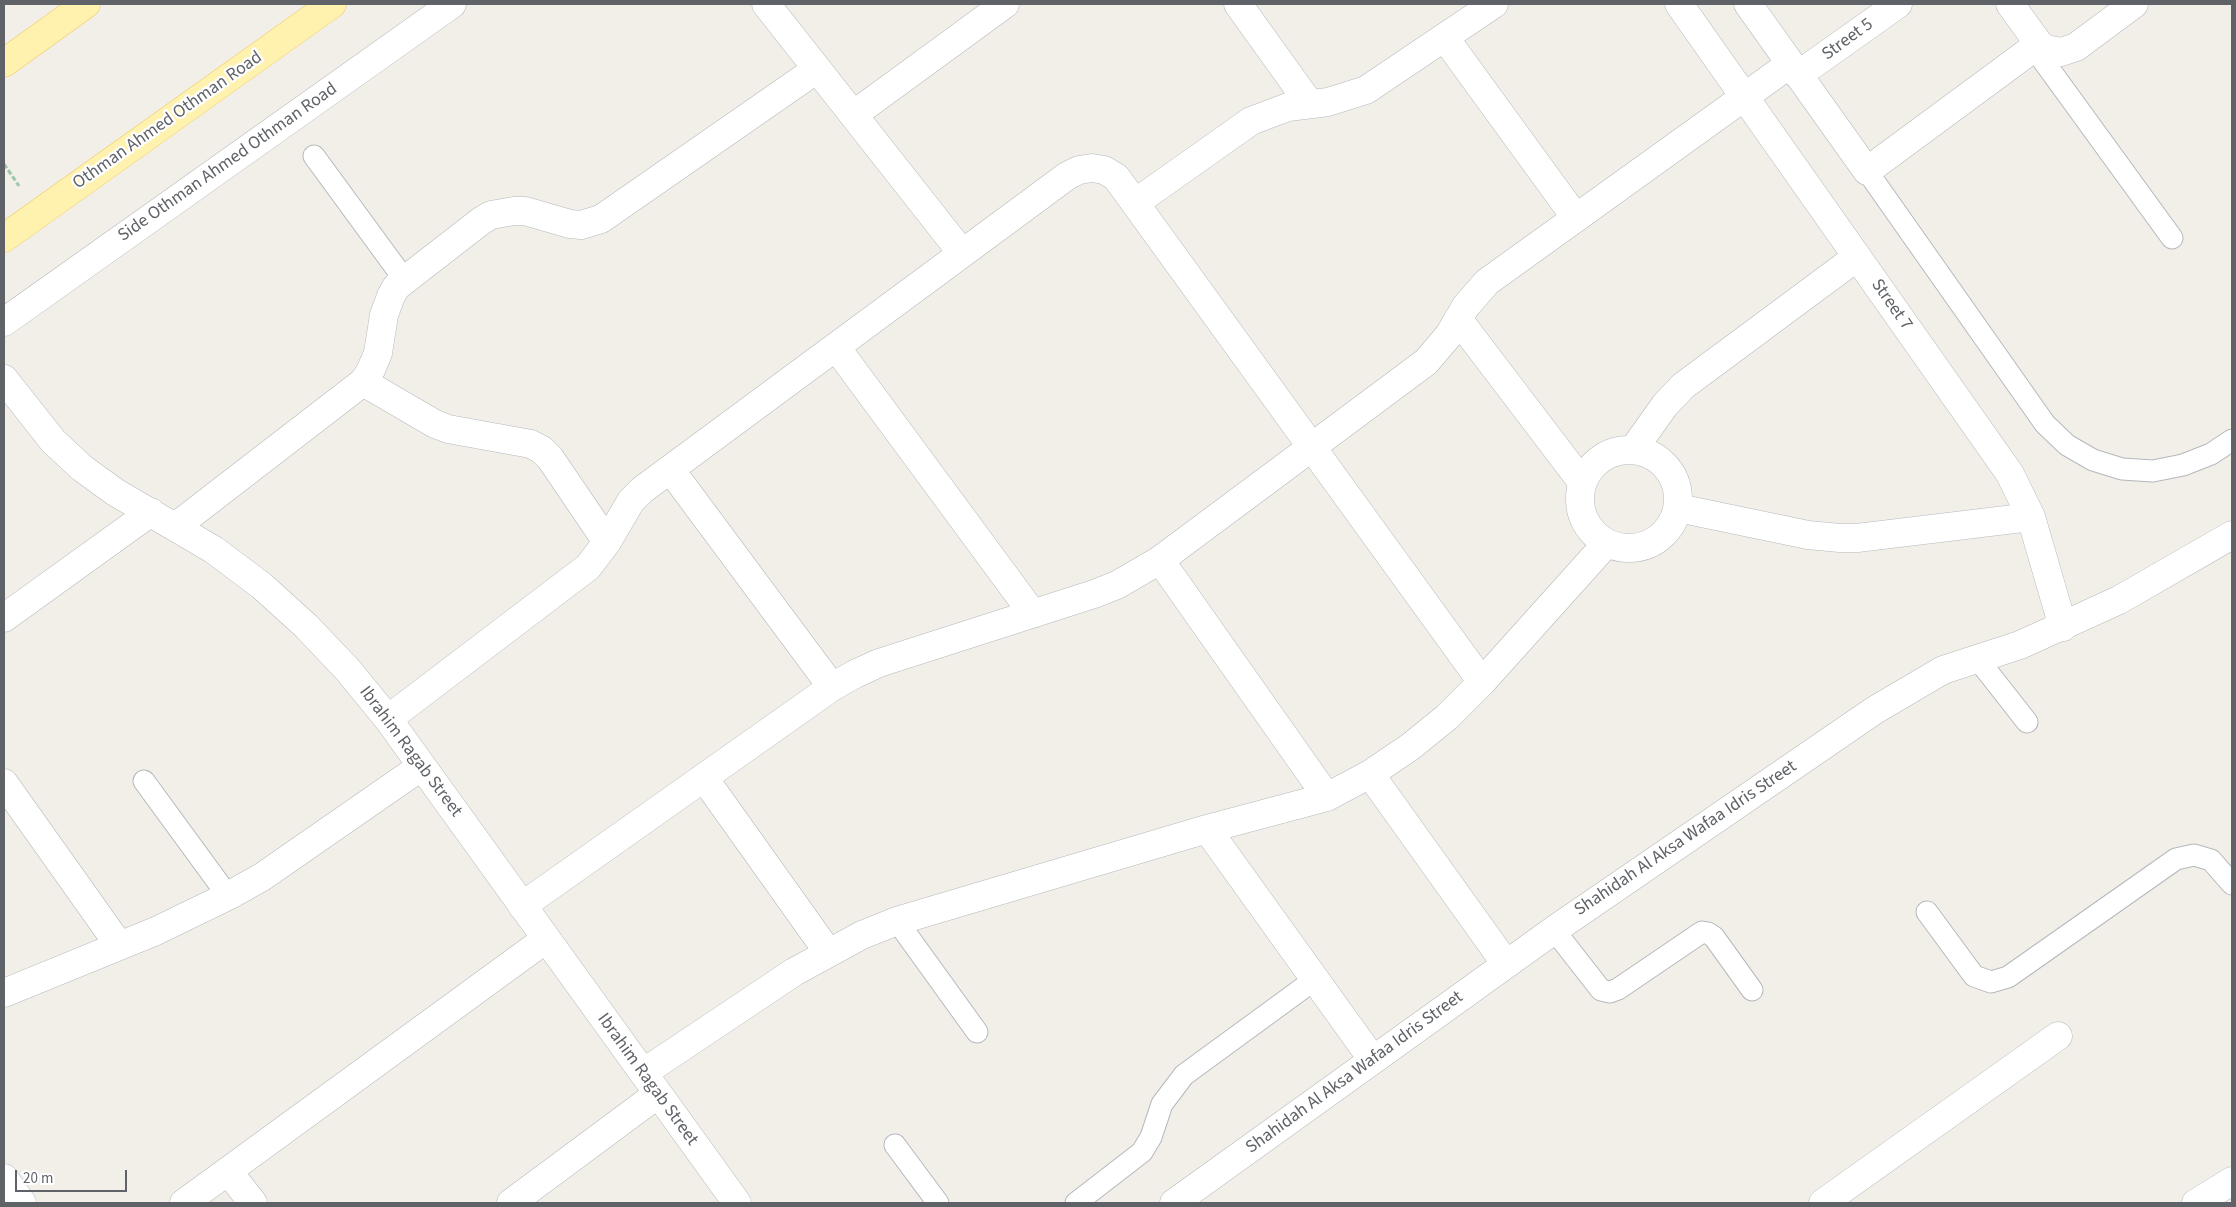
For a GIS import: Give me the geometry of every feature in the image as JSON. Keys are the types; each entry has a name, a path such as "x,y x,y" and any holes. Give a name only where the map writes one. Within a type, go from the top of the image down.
{"main road":[{"path":"4,63 86,4"},
{"name":"Othman Ahmed Othman Road","path":"4,238 332,4"}],"street":[{"name":"Side Othman Ahmed Othman Road","path":"4,322 452,4"},
{"path":"766,4 962,253"},
{"path":"853,115 1006,4"},
{"path":"1238,4 1309,103"},
{"path":"1135,203 1251,122 1288,107 1328,102 1366,90 1494,4"},
{"name":"Street 7","path":"1679,4 2010,474 2031,517 2062,627"},
{"path":"1748,4 1867,171 2037,46"},
{"name":"Street 5","path":"522,906 832,687 879,663 1117,585 1160,560 1426,362 1444,342 1476,293 1487,282 1744,96 1794,70 1898,4"},
{"path":"2010,4 2037,46 2054,52 2062,52 2076,47 2134,4"},
{"path":"1445,38 1576,218"},
{"path":"175,526 363,382 370,372 378,353 387,305 391,296 404,280 481,221 502,212 525,211 570,224 581,225 602,219 817,69"},
{"path":"388,719 588,567 607,542 631,501 642,490 1067,176 1079,170 1092,168 1104,170 1116,177 1482,682"},
{"path":"1634,450 1665,405 1683,386 1857,257"},
{"path":"1458,319 1582,482"},
{"path":"836,347 1033,614"},
{"name":"Ibrahim Ragab Street","path":"4,379 53,441 82,468 115,492 214,550 248,576 306,626 347,669 388,719 737,1203"},
{"path":"363,382 435,424 461,432 531,444 542,450 550,458 607,542"},
{"path":"1634,450 1649,454 1663,463 1673,476 1678,492 1678,508 1673,523 1663,535 1651,544 1636,548 1620,548 1606,544 1594,535 1585,524 1580,510 1579,496 1582,482 1590,468 1602,458 1617,451 1634,450"},
{"path":"670,469 832,687"},
{"path":"1678,508 1808,535 1840,538 1857,538 2031,517"},
{"path":"4,618 150,512"},
{"name":"Shahidah Al Aksa Wafaa Idris Street","path":"1174,1203 1554,930 1875,710 1943,670 1976,657 2020,645 2062,627 2168,574 2232,535"},
{"path":"511,1203 651,1084 828,952 897,921 1207,829 1327,797 1370,774 1410,747 1448,717 1482,682 1606,544"},
{"path":"1160,560 1327,797"},
{"path":"4,993 174,923 228,896 262,877 422,766"},
{"path":"1370,774 1506,964"},
{"path":"704,778 828,952"},
{"path":"4,783 119,945"},
{"path":"1207,829 1372,1060"},
{"path":"184,1203 546,939"},
{"path":"1824,1203 2058,1036"},
{"path":"228,1171 253,1203"},
{"path":"4,1178 22,1203"},
{"path":"2196,1203 2232,1181"}],"lane":[{"path":"2037,46 2172,238"},
{"path":"314,156 404,280"},
{"path":"1867,171 2045,424 2067,444 2094,460 2122,469 2153,471 2190,462 2211,454 2232,440"},
{"path":"1976,657 2026,722"},
{"path":"144,782 228,896"},
{"path":"1928,912 1974,976 1990,982 2008,977 2176,859 2194,855 2211,860 2232,884"},
{"path":"897,921 977,1032"},
{"path":"1554,930 1601,990 1610,992 1618,990 1702,932 1714,937 1752,990"},
{"path":"1076,1203 1142,1152 1151,1137 1162,1104 1184,1075 1314,980"},
{"path":"895,1146 938,1203"}]}
